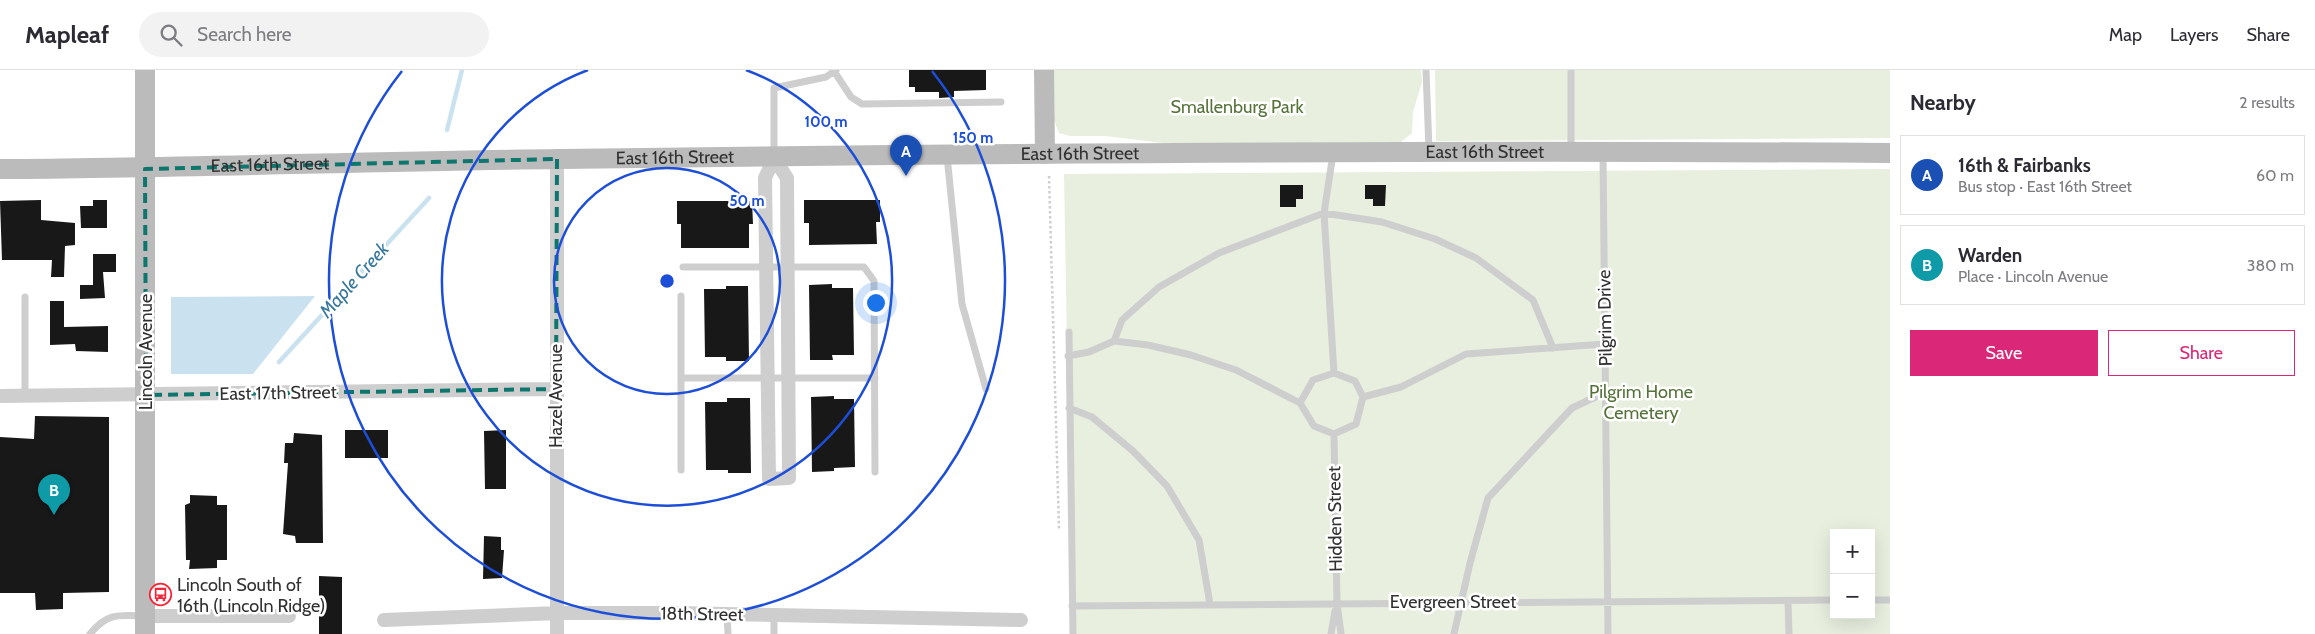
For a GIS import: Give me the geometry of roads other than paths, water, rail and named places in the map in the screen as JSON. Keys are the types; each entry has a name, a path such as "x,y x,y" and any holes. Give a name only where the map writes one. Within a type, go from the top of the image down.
{"main road":[{"name":"Lincoln Avenue","path":"145,70 145,625"},
{"path":"1044,70 1044,154"},
{"name":"East 16th Street","path":"0,169 146,169 556,159 1044,154 1571,151 1890,153"}],"street":[{"path":"774,158 787,178 789,478 769,479 765,178 774,158"},
{"name":"Hazel Avenue","path":"556,159 557,634"},
{"name":"East 17th Street","path":"0,396 556,389"},
{"name":"18th Street","path":"384,620 557,613 728,614 1021,620"},
{"path":"145,625 289,616"}],"lane":[{"path":"1426,70 1429,152"},
{"path":"1570,70 1571,151"},
{"path":"774,158 774,88 826,77 835,71 851,97 862,104 1001,102"},
{"name":"Pilgrim Drive","path":"1604,151 1608,634"},
{"path":"1334,152 1324,213 1334,373"},
{"path":"947,156 962,304 986,389"},
{"path":"1114,341 1122,320 1166,283 1218,254 1324,213 1382,222 1435,239 1476,258 1533,300 1553,348"},
{"path":"683,268 864,267 874,281 876,472"},
{"path":"681,296 681,470"},
{"path":"25,297 25,396"},
{"path":"1069,332 1073,634"},
{"path":"1068,356 1089,352 1114,341 1148,345 1190,354 1236,370 1300,403 1314,426 1334,434 1356,424 1364,397 1355,381 1334,373 1313,380 1300,403"},
{"path":"1364,397 1401,387 1466,354 1605,344"},
{"path":"681,378 875,378"},
{"path":"1454,634 1460,602 1488,498 1572,408 1606,392"},
{"path":"1069,408 1092,417 1133,451 1167,486 1199,540 1210,604"},
{"name":"Hidden Street","path":"1334,434 1336,603 1340,634"},
{"name":"Evergreen Street","path":"1072,606 1830,600"},
{"path":"1875,600 1890,600"},
{"path":"1788,601 1789,634"},
{"name":"Hidden Street","path":"1330,634 1336,603"},
{"path":"728,614 728,634"},
{"path":"90,634 98,624 114,615 145,625"},
{"path":"774,615 774,634"}],"water":[{"path":"315,296 253,374 171,374 171,297"}],"waterway":[{"name":"Maple Creek","path":"447,130 462,70"},
{"name":"Maple Creek","path":"279,362 429,198"}],"place":[{"name":"16th & Fairbanks","path":"906,176"},
{"name":"Warden","path":"54,515"},
{"name":"Lincoln South of 16th (Lincoln Ridge)","path":"161,595"}],"park label":[{"name":"Smallenburg Park","path":"1237,107"},
{"name":"Pilgrim Home Cemetery","path":"1641,402"}]}
